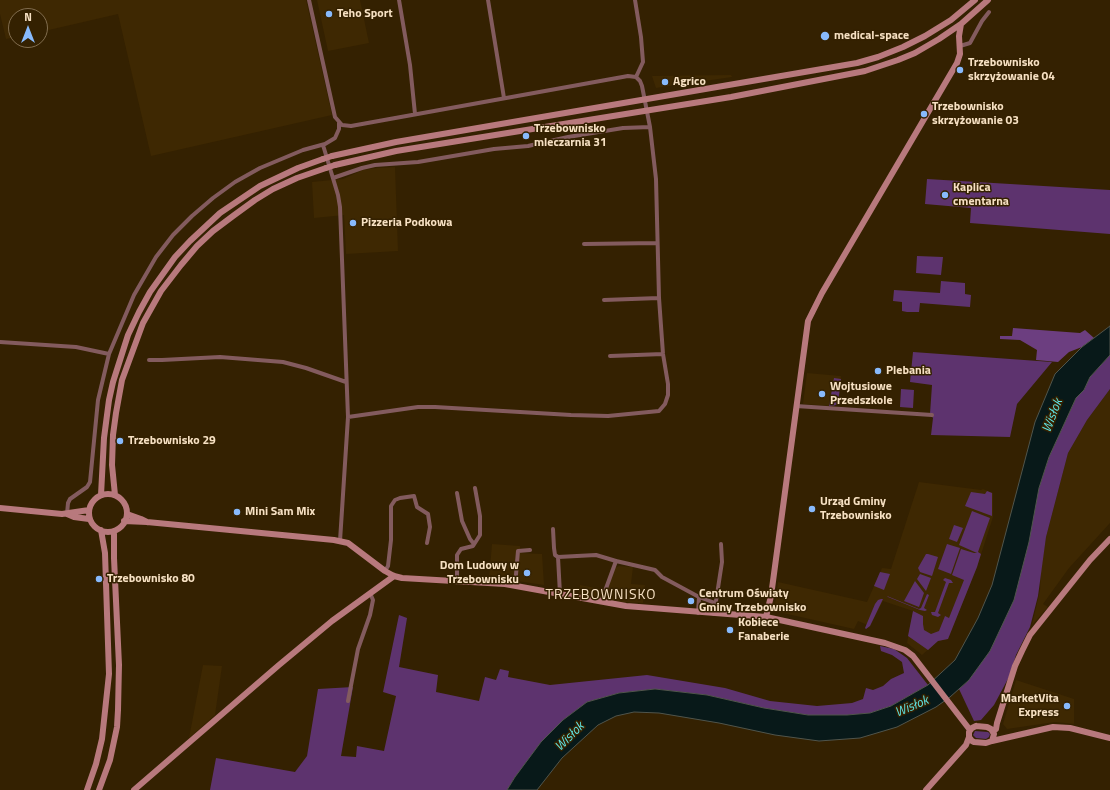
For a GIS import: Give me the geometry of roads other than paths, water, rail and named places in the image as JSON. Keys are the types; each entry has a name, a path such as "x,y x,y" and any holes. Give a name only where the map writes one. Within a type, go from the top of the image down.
{"main road":[{"path":"101,495 105,431 113,382 128,334 138,312 150,292 175,257 195,236 220,213 260,186 298,168 332,156 396,142 857,63 903,47 925,36 951,20 975,0"},
{"path":"114,495 112,472 116,413 122,380 143,323 161,291 181,264 197,246 232,216 273,189 297,178 335,165 396,151 498,133 731,97 865,71 916,53 961,24 988,0"},
{"path":"766,617 771,596 807,326 810,314 951,75 959,58 960,46 958,39 951,31 949,26 951,20"},
{"path":"958,39 961,24"},
{"path":"101,495 114,495 124,503 126,514 124,522 118,528 105,532 92,524 89,518 89,510 93,501 101,495"},
{"path":"0,508 67,514 89,510"},
{"path":"67,514 74,517 89,518"},
{"path":"126,514 147,522"},
{"path":"124,522 147,522 340,541 353,546 385,571 394,576 414,580 515,586 626,606 698,613 766,617 895,645 910,653 924,670 962,720 974,742"},
{"path":"87,790 96,764 104,726 108,692 109,655 104,551 101,530"},
{"path":"99,790 110,760 117,727 119,665 114,530"},
{"path":"992,731 997,723 1015,666 1030,635 1090,560 1110,539"},
{"path":"134,790 332,621 394,576"},
{"path":"104,726 109,720 112,721 117,727"},
{"path":"926,790 966,745 970,733 976,726 1004,737"},
{"path":"966,745 974,742 986,743 1004,737 1059,727 1070,728 1110,738"},
{"path":"992,731 994,737 992,741"}],"street":[{"path":"67,514 70,499 87,487 90,482 98,400 109,354 127,310 156,257 173,235 192,216 235,182 260,168 303,150 323,145 335,138 340,129 335,117 309,0"},
{"path":"399,0 410,64 416,114"},
{"path":"488,0 504,98"},
{"path":"635,0 641,37 643,62 636,77"},
{"path":"960,46 970,43 982,21 989,12"},
{"path":"339,124 351,126 628,76 636,77 640,81 645,100 650,127 656,179 659,298 663,354 668,384 668,395 665,404 659,411 608,416 523,413 466,408 418,407 348,417"},
{"path":"333,178 375,165 418,162 494,149 528,146 563,138 623,128 650,127"},
{"path":"323,145 338,195 340,207 348,417 340,541"},
{"path":"584,244 657,243"},
{"path":"604,300 659,298"},
{"path":"0,342 76,346 109,354"},
{"path":"610,356 663,354"},
{"path":"149,360 220,357 283,362 306,368 346,382"},
{"path":"796,406 932,415"},
{"path":"457,582 458,552 474,544 480,535 481,527 475,488"},
{"path":"457,493 462,521 474,544"},
{"path":"385,571 388,566 391,540 391,506 395,500 414,496 417,507 428,514 430,527 427,543"},
{"path":"553,529 555,555 558,557 560,594"},
{"path":"714,614 722,562 721,544"},
{"path":"515,586 518,551 530,550"},
{"path":"558,557 596,556 616,562 655,570 662,578 699,597 715,603"},
{"path":"601,602 616,562"},
{"path":"348,701 358,650 370,615 373,600 370,593"},
{"path":"698,613 699,597"}],"water":[{"name":"Wisłok","path":"1110,326 1110,355 1090,377 1084,390 1076,398 1049,457 1039,488 1029,542 1014,600 990,651 969,680 950,697 936,707 897,727 860,738 819,741 775,735 719,723 659,713 634,712 616,716 598,725 562,758 537,790 507,790 541,742 563,720 587,702 619,693 655,689 707,695 764,708 808,715 847,715 870,713 891,706 928,685 955,660 978,618 992,585 1035,422 1055,374 1082,347"}],"place":[{"name":"Teho Sport","path":"329,14"},
{"name":"medical-space","path":"825,36"},
{"name":"Trzebownisko skrzyżowanie 04","path":"960,70"},
{"name":"Agrico","path":"665,82"},
{"name":"Trzebownisko skrzyżowanie 03","path":"924,114"},
{"name":"Trzebownisko mleczarnia 31","path":"526,136"},
{"name":"Kaplica cmentarna","path":"945,195"},
{"name":"Pizzeria Podkowa","path":"353,223"},
{"name":"Plebania","path":"878,371"},
{"name":"Wojtusiowe Przedszkole","path":"822,394"},
{"name":"Trzebownisko 29","path":"120,441"},
{"name":"Urząd Gminy Trzebownisko","path":"812,509"},
{"name":"Mini Sam Mix","path":"237,512"},
{"name":"Dom Ludowy w Trzebownisku","path":"527,573"},
{"name":"Trzebownisko 80","path":"99,579"},
{"name":"Centrum Oświaty Gminy Trzebownisko","path":"691,601"},
{"name":"Kobiece Fanaberie","path":"730,630"},
{"name":"MarketVita Express","path":"1067,706"}],"district":[{"name":"TRZEBOWNISKO","path":"601,596"}]}
